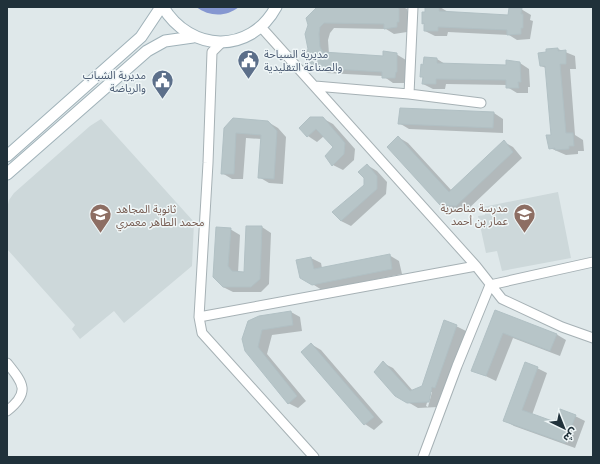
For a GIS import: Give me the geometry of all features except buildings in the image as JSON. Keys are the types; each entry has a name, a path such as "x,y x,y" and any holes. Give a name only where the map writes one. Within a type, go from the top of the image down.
{"main road":[{"path":"7,156 137,42 153,22 162,7 179,28 193,37 207,41 221,42 236,40 249,35 261,27 271,16 276,7"},
{"path":"7,174 147,51 165,41 193,37"}],"street":[{"path":"409,94 413,7"},
{"path":"261,27 476,266 502,299 562,327 593,338"},
{"path":"221,42 212,52 200,317 202,333 314,457"},
{"path":"315,86 409,94 481,104"},
{"path":"490,285 593,262"},
{"path":"200,317 476,266"},
{"path":"422,457 490,285"},
{"path":"7,363 22,382 23,387 21,398 7,411"}],"shaded area":[{"name":"ثانوية المجاهد محمد الطاهر معمري","path":"101,119 194,222 192,266 124,323 114,311 80,339 72,329 75,325 7,249 7,209 9,200 14,193 90,126"},
{"name":"مدرسة مناصرية عمار بن أحمد","path":"558,192 571,258 502,271 497,251 486,253 478,216 485,215 483,207"}],"water":[{"path":"196,7 239,7 229,13 212,14"}],"place":[{"name":"مديرية السياحة والصناعة التقليدية","path":"249,80"},
{"name":"مديرية الشباب والرياضة","path":"162,100"},
{"name":"ثانوية المجاهد محمد الطاهر معمري","path":"100,234"},
{"name":"مدرسة مناصرية عمار بن أحمد","path":"524,234"}]}
